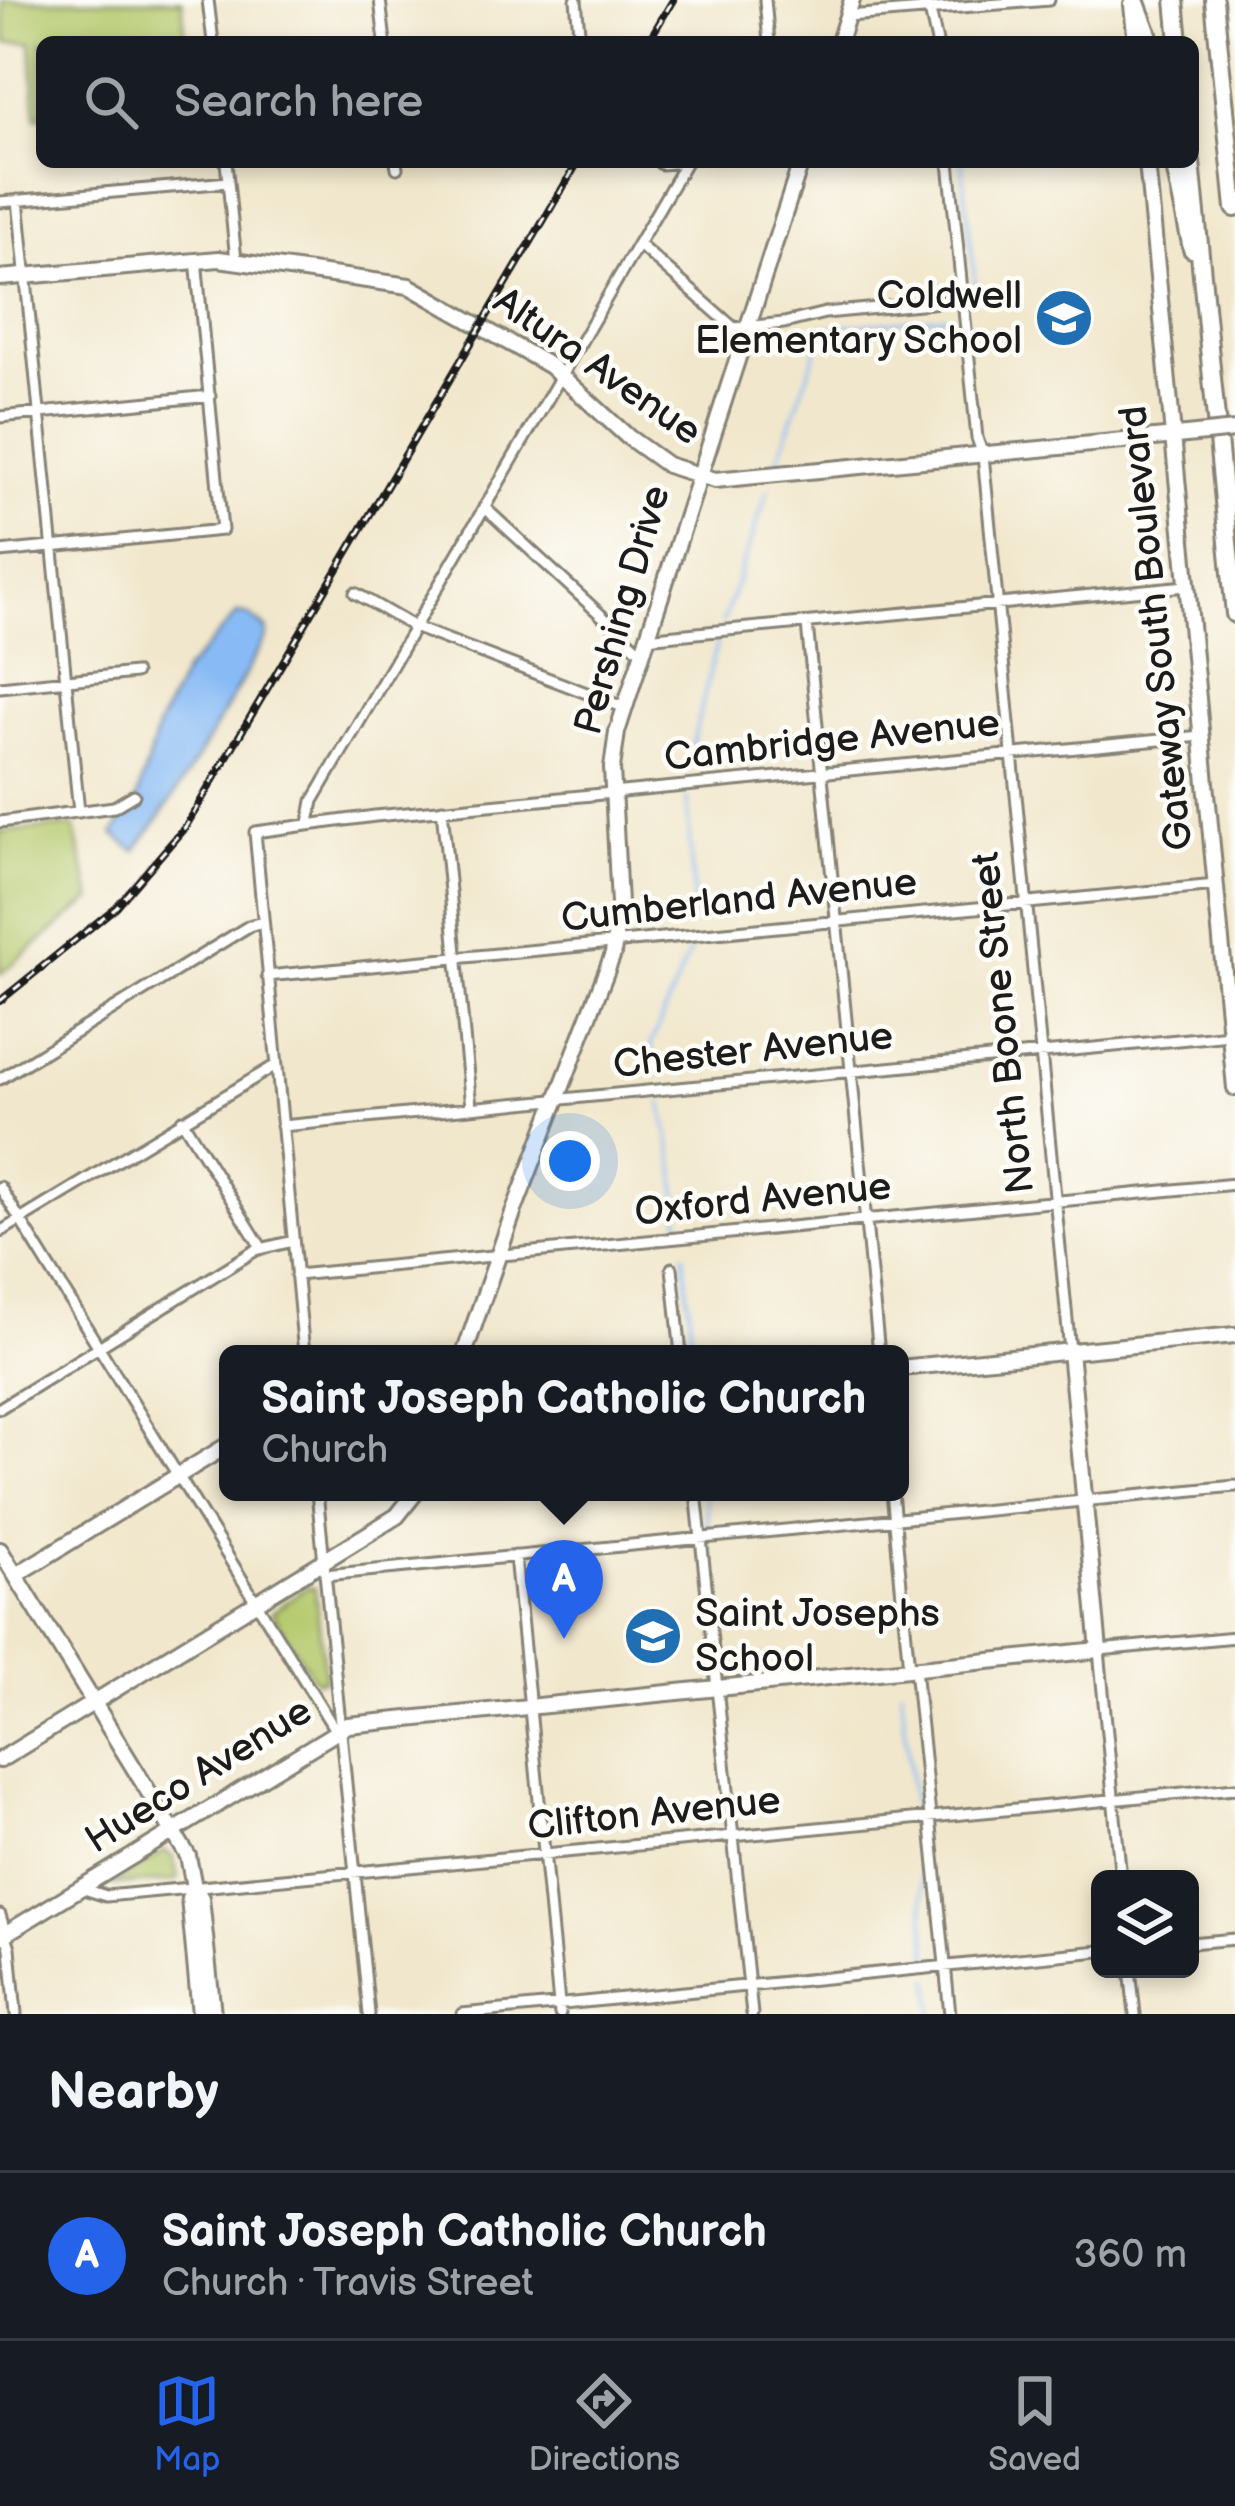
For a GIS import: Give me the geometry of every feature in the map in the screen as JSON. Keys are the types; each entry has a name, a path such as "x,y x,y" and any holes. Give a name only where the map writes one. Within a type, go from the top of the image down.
{"highway":[{"path":"1134,0 1149,36"},
{"path":"1175,0 1178,36"},
{"path":"1214,0 1235,208"},
{"path":"1175,168 1189,244 1201,260"},
{"path":"1192,168 1235,614"}],"main road":[{"path":"841,36 852,0"},
{"path":"1134,0 1136,36"},
{"name":"Pershing Drive","path":"467,1345 607,975 619,904 613,793 614,748 623,706 799,168"},
{"name":"Gateway South Boulevard","path":"1148,168 1178,435 1186,586 1235,1088"},
{"name":"Altura Avenue","path":"0,278 196,259 236,260 409,286 539,359 667,464 730,480 1235,430"},
{"path":"909,1367 1235,1335"},
{"name":"North Boone Street","path":"1070,1351 1100,1650"},
{"path":"16,1575 219,1451"},
{"path":"0,1760 256,1602 324,1568 397,1516 409,1501"},
{"path":"0,1550 188,1856 201,1898 213,2014"},
{"name":"Hueco Avenue","path":"3,1935 338,1729 1100,1650"},
{"path":"194,1887 189,1898 200,2014"}],"street":[{"path":"208,0 212,36"},
{"path":"380,0 384,36"},
{"path":"576,0 579,36"},
{"path":"765,0 768,36"},
{"path":"920,0 930,11 936,36"},
{"path":"848,16 1048,0"},
{"path":"227,168 236,260"},
{"path":"309,823 313,801 682,168"},
{"name":"North Boone Street","path":"950,168 977,438 983,455 1070,1351"},
{"path":"0,202 228,182"},
{"path":"18,200 79,812"},
{"path":"638,244 728,325 746,327 825,313 962,300"},
{"path":"0,552 222,530 196,259"},
{"path":"0,417 210,396"},
{"path":"484,507 643,645 807,623 1186,586"},
{"path":"355,593 414,627 623,706"},
{"path":"807,623 878,1345"},
{"path":"0,687 135,673"},
{"name":"Cambridge Avenue","path":"262,922 254,832 442,809 1201,736"},
{"path":"0,822 113,807 134,795"},
{"path":"442,809 471,1107"},
{"name":"Cumberland Avenue","path":"267,976 1216,885"},
{"path":"0,1079 262,922 303,1345"},
{"name":"Chester Avenue","path":"282,1126 1230,1035"},
{"path":"0,1232 275,1065"},
{"path":"182,1120 261,1247"},
{"name":"Oxford Avenue","path":"296,1275 1235,1184"},
{"path":"0,1187 338,1729"},
{"path":"0,1408 261,1247 293,1241"},
{"path":"672,1268 680,1345"},
{"path":"324,1568 515,1556 1235,1486"},
{"path":"318,1501 369,2014"},
{"path":"697,1501 752,2014"},
{"path":"893,1501 950,2014"},
{"path":"515,1556 560,2009"},
{"path":"0,1585 16,1575"},
{"name":"Hueco Avenue","path":"1100,1650 1235,1637"},
{"name":"North Boone Street","path":"1100,1650 1120,1870"},
{"name":"Clifton Avenue","path":"81,1888 106,1896 1235,1787"},
{"path":"0,1915 16,2014"},
{"path":"1199,1942 1235,1939"},
{"path":"462,2014 560,2009 1091,1952"},
{"path":"1131,1978 1135,2014"}],"green space":[{"path":"2,0 182,0 185,36 36,36 36,118 31,42 7,43"},
{"path":"74,826 92,899 0,974 0,832"},
{"path":"307,1587 315,1588 325,1679 315,1681 272,1612"},
{"path":"165,1851 173,1857 175,1881 110,1885"}],"water":[{"path":"237,614 248,615 266,628 267,636 188,773 135,851 113,834 136,802 158,726 184,672"}],"waterway":[{"path":"963,168 976,290"},
{"path":"777,462 824,328 952,316"},
{"path":"723,622 768,491"},
{"path":"686,770 718,639"},
{"path":"687,799 695,921"},
{"path":"656,1075 651,1044 690,951"},
{"path":"662,1102 680,1224"},
{"path":"684,1254 692,1345"},
{"path":"706,1501 708,1530"},
{"path":"710,1547 722,1673"},
{"path":"901,1689 914,1810"},
{"path":"916,1827 929,1959"},
{"path":"930,1978 934,2014"}],"railway":[{"path":"652,36 673,0"},
{"path":"0,1001 116,907 186,826 574,168"}],"place":[{"name":"Coldwell Elementary School","path":"1064,318"},
{"name":"Saint Josephs School","path":"653,1636"},
{"name":"Saint Joseph Catholic Church","path":"564,1639"}]}
